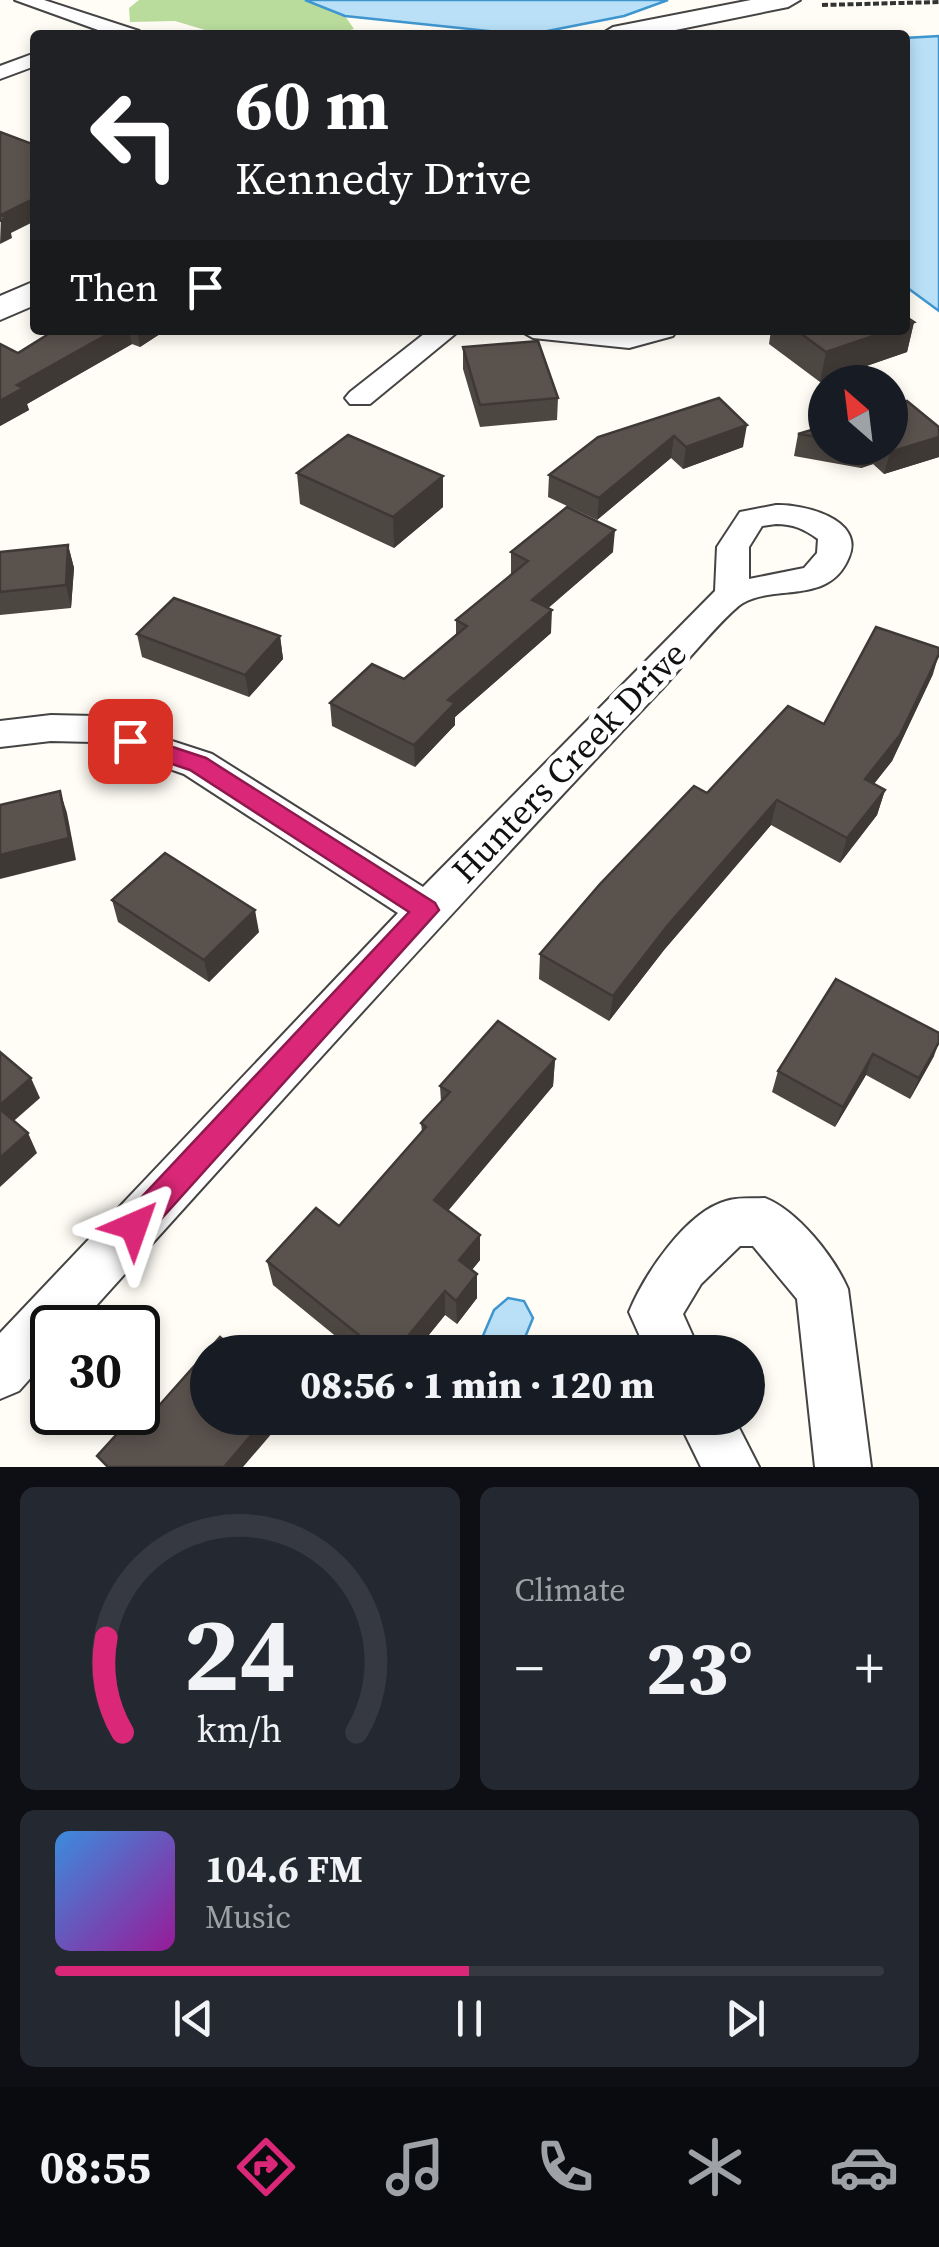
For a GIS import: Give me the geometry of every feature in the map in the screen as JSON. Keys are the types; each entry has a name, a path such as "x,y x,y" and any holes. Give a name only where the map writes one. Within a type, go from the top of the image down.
{"street":[{"path":"25,0 96,30"},
{"path":"638,30 788,0"},
{"path":"0,73 30,61"},
{"path":"0,310 30,294"},
{"path":"360,398 440,335"},
{"path":"582,335 630,340 646,335"},
{"name":"Hunters Creek Drive","path":"0,1372 426,910 732,594"},
{"path":"0,734 51,728 95,730 198,764 426,910"},
{"path":"666,1335 655,1312 683,1267 728,1223 765,1222 822,1289 844,1467"},
{"path":"713,1435 731,1467"}],"path":[{"path":"822,5 939,2"}],"green space":[{"path":"139,0 305,0 345,16 354,29 205,30 175,21 130,22 129,8"}],"water":[{"path":"305,0 668,0 624,16 553,30 479,30 345,16"},
{"path":"939,36 939,311 910,290 910,38"},
{"path":"508,1298 524,1301 533,1318 526,1335 483,1335 494,1310"}],"building":[{"path":"0,132 30,143 30,200 1,215 7,218 0,221"},
{"path":"47,335 106,335 17,385 23,388 0,401 0,344 18,353"},
{"path":"803,335 876,335 826,352"},
{"path":"538,341 558,398 480,405 463,347"},
{"path":"719,398 747,425 686,447 674,436 599,498 549,475 598,437"},
{"path":"908,402 939,427 939,437 908,446"},
{"path":"348,435 443,476 393,517 297,473"},
{"path":"567,507 615,530 532,600 552,610 448,700 455,703 414,745 330,703 372,664 404,679 467,626 456,620 528,561 511,552"},
{"path":"68,545 66,585 0,592 0,552"},
{"path":"174,598 280,636 245,675 137,634"},
{"path":"876,627 939,648 939,654 900,735 865,779 885,790 847,838 777,800 668,925 613,996 540,954 600,884 694,786 707,793 788,706 824,724"},
{"path":"60,791 69,838 0,855 0,805"},
{"path":"165,853 255,910 204,960 112,900"},
{"path":"836,979 939,1033 939,1042 919,1078 873,1054 843,1107 778,1071"},
{"path":"498,1021 555,1059 434,1200 480,1235 459,1260 477,1274 456,1301 445,1291 409,1335 359,1335 267,1261 316,1208 339,1226 426,1127 421,1123 450,1092 440,1086"},
{"path":"0,1052 31,1078 0,1105"},
{"path":"0,1109 28,1133 0,1158"},
{"path":"190,1371 190,1435 251,1435 224,1467 108,1467 97,1456 116,1435 160,1435 160,1404"}],"route":[{"path":"130,741 198,764 426,910 134,1226"}]}
